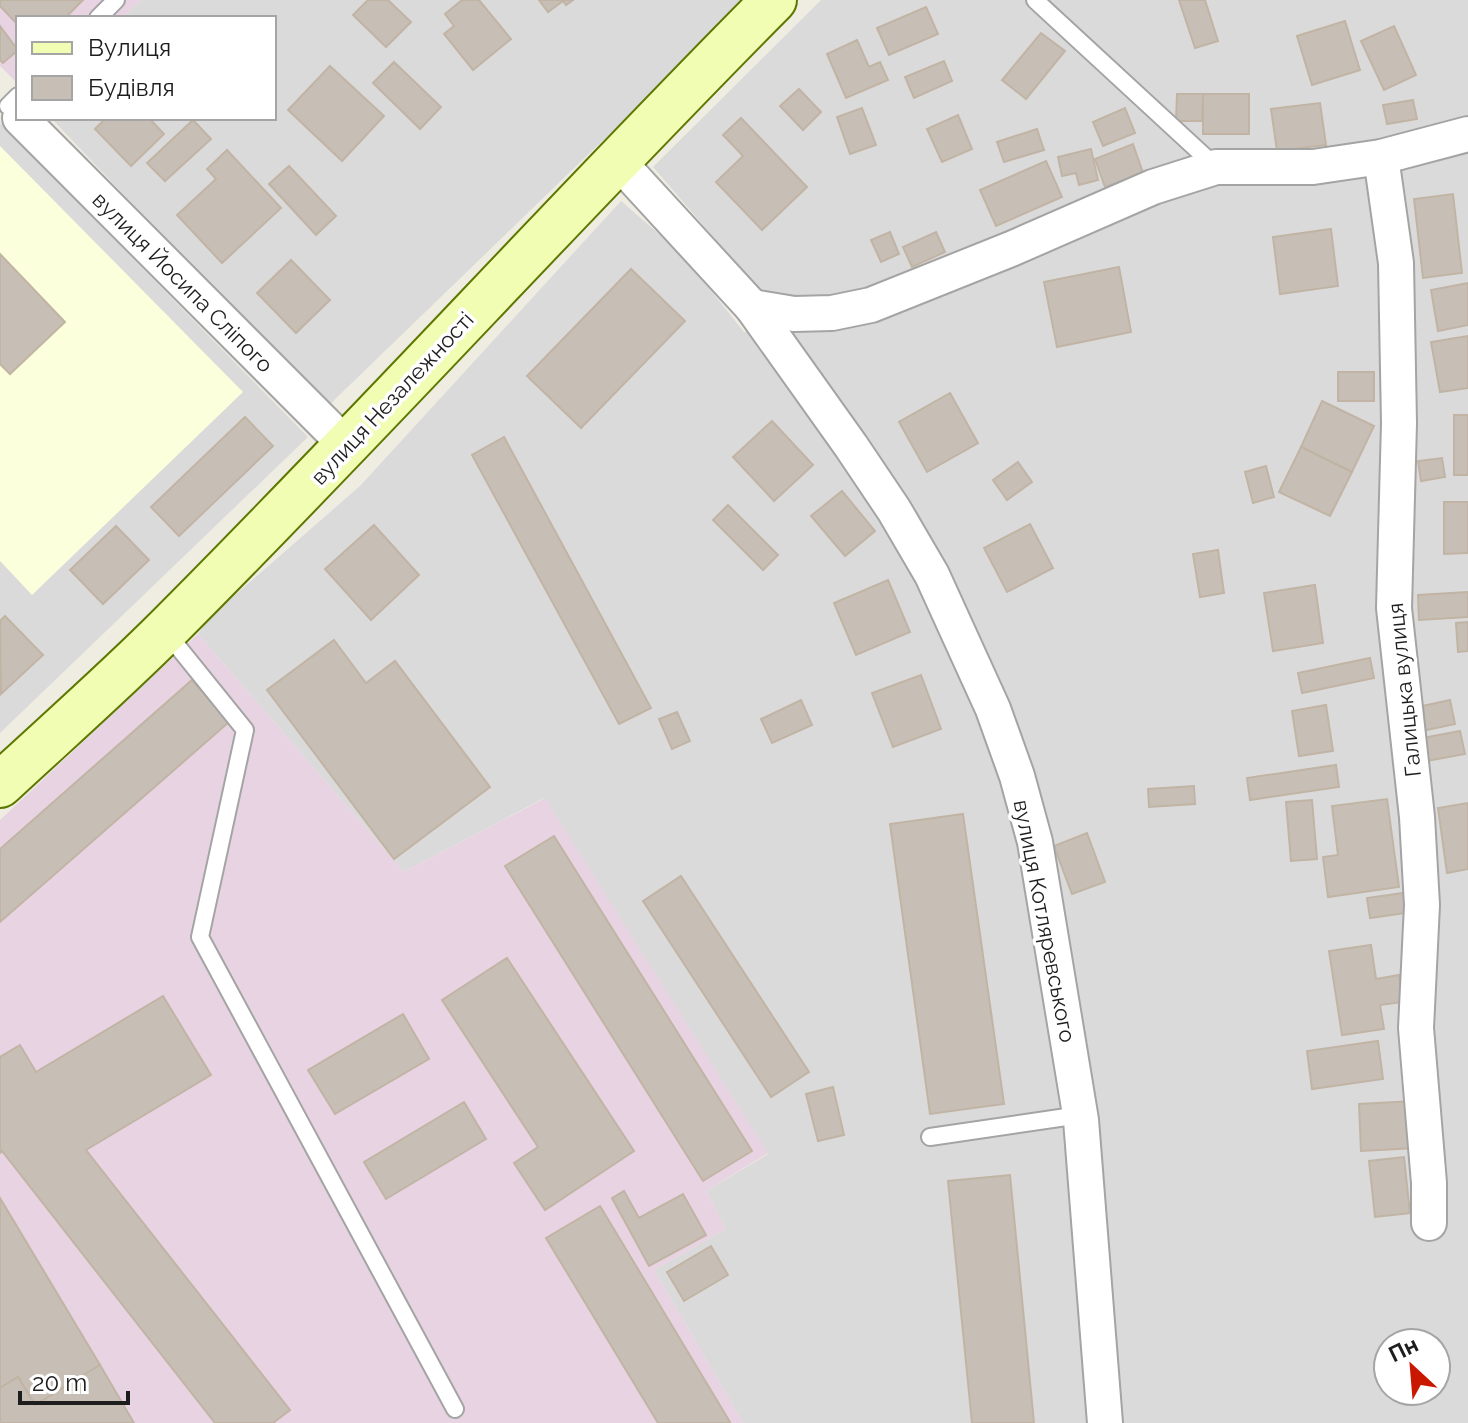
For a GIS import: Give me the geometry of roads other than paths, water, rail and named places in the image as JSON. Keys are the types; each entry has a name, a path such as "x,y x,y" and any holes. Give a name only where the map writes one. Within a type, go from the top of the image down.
{"main road":[{"name":"вулиця Незалежності","path":"0,785 165,631 347,446 616,159 774,0"}],"street":[{"name":"вулиця Йосипа Сліпого","path":"26,120 347,446"},
{"path":"752,307 794,314 832,313 871,305 1153,187 1216,167 1313,167 1381,157 1468,134"},
{"name":"Галицька вулиця","path":"1381,157 1396,263 1399,423 1394,608 1419,861 1421,955 1416,1028 1429,1183 1429,1223"},
{"name":"вулиця Котляревського","path":"616,159 752,307 894,510 932,575 993,709 1017,776 1035,842 1080,1115 1105,1423"}],"lane":[{"path":"100,16 116,0"},
{"path":"1035,0 1216,167"},
{"path":"165,631 245,730 200,937 455,1409"},
{"path":"930,1137 1080,1115"}]}
